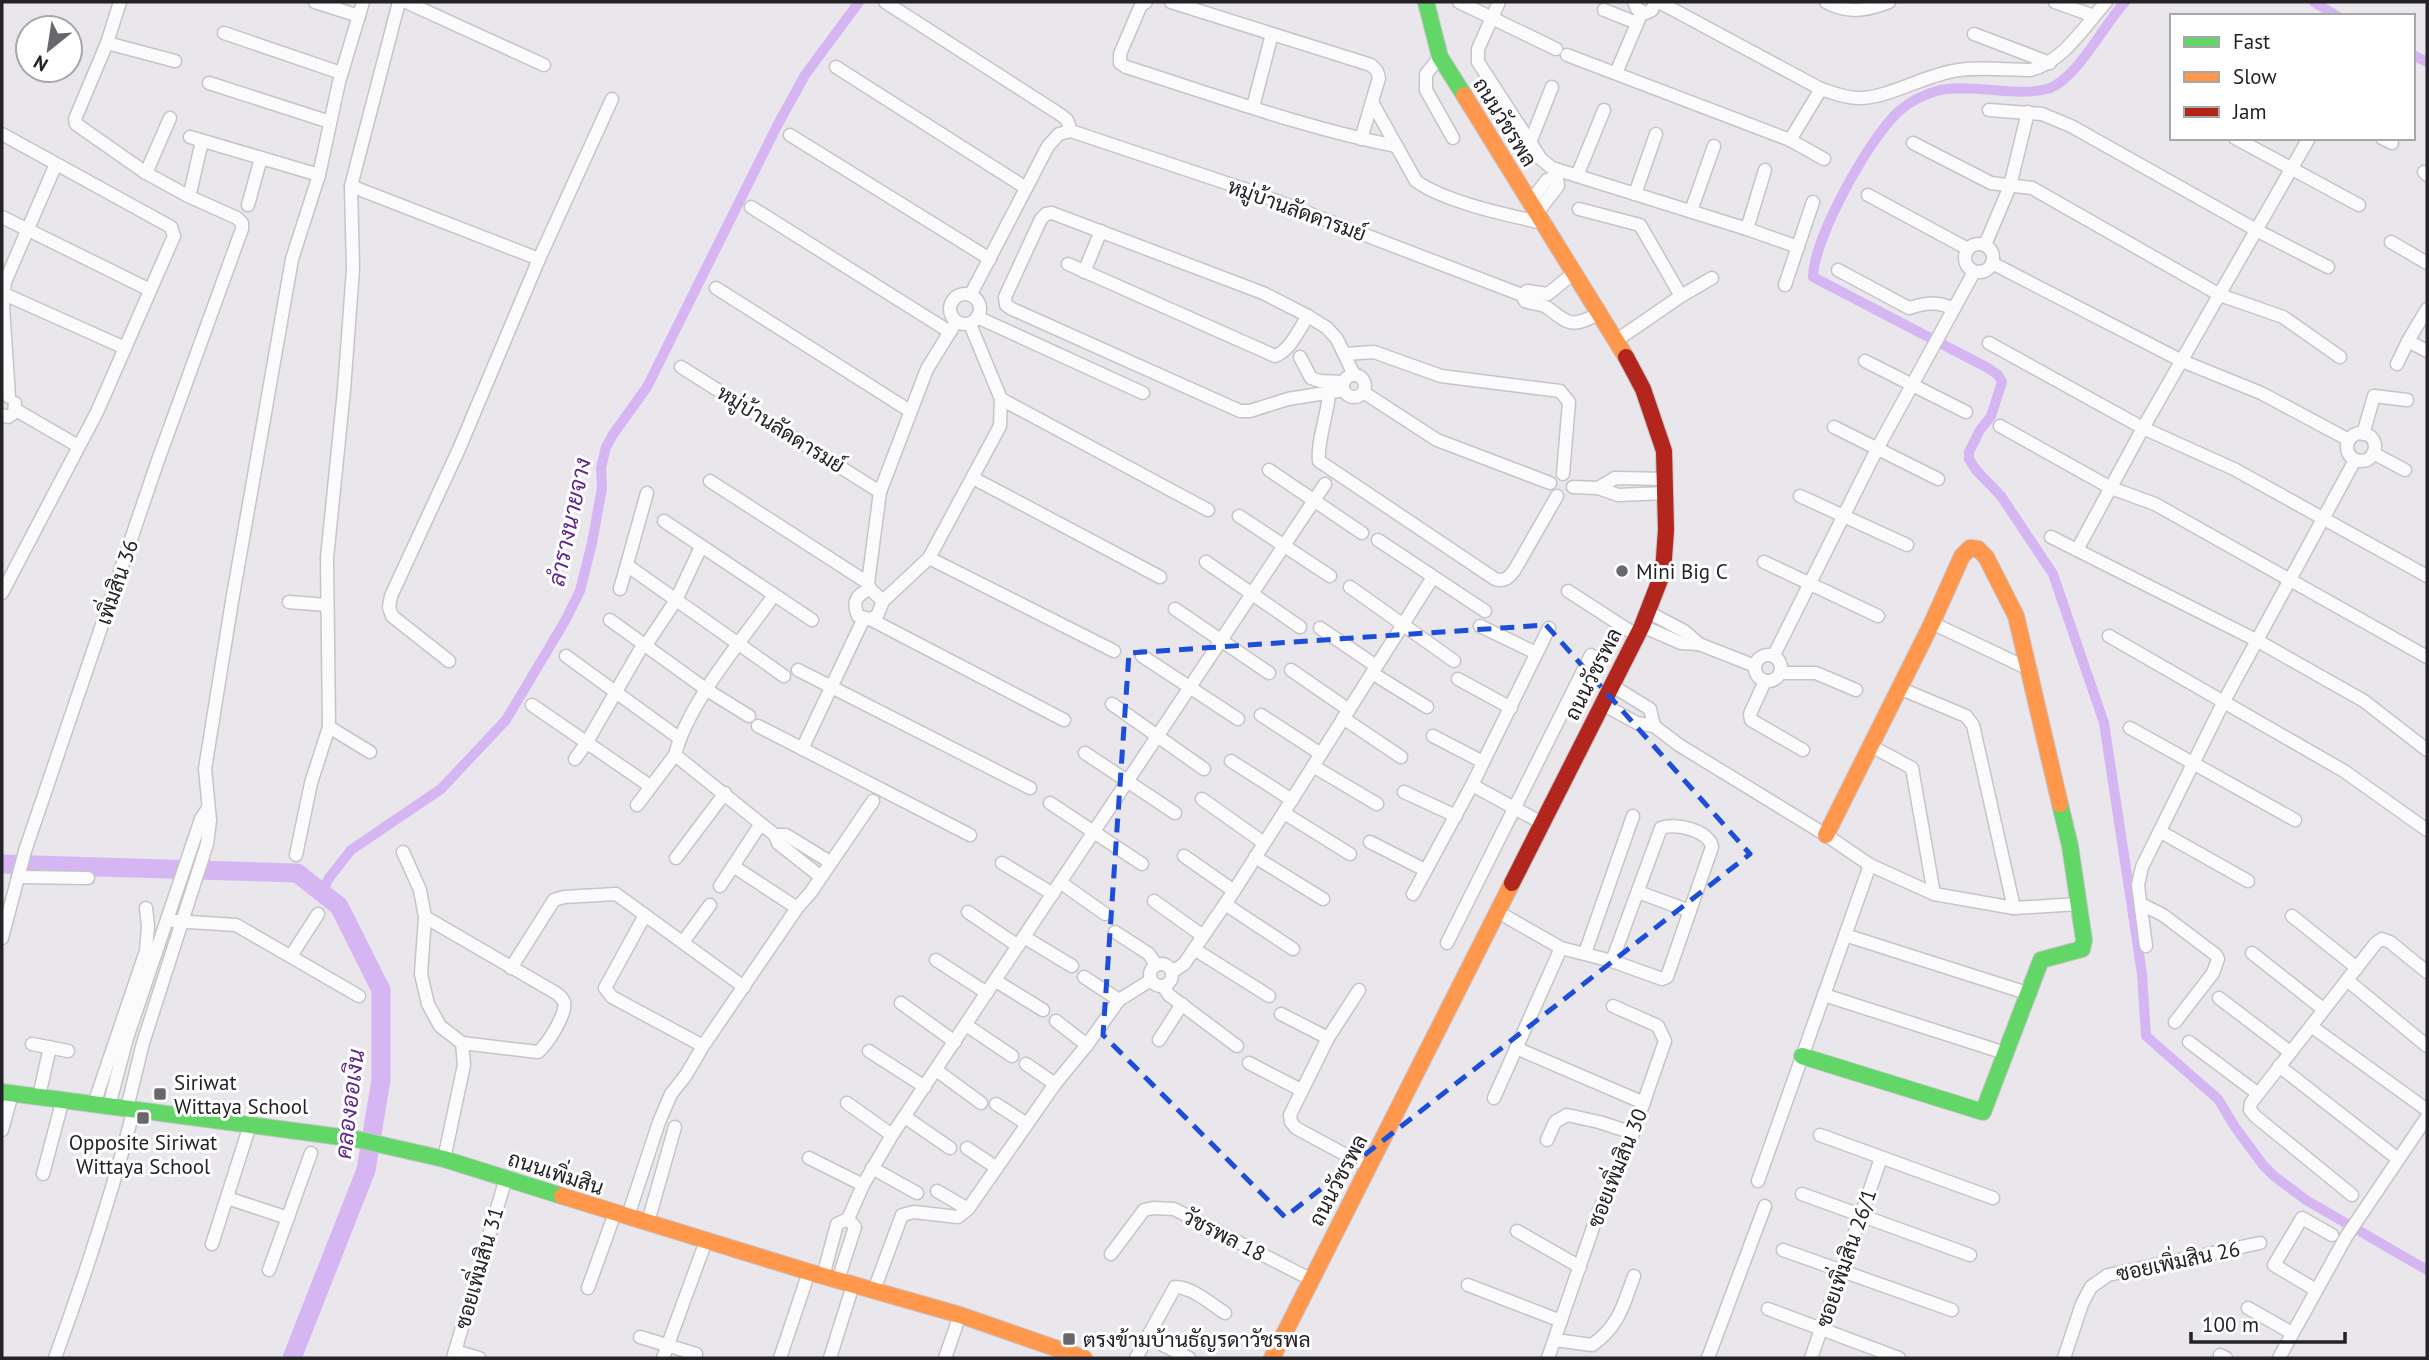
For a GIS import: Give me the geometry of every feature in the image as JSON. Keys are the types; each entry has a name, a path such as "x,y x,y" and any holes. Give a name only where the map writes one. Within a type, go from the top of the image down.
{"street":[{"path":"120,2 107,43 75,119 76,124 146,173 170,118"},
{"path":"315,2 359,16"},
{"path":"55,1358 79,1294 117,1174 143,1043 190,895 201,842 201,819 208,808 205,769 234,588 292,259 319,175 341,73 363,2"},
{"path":"296,855 314,773 329,727 327,558 353,269 351,186 399,2"},
{"path":"406,2 544,65"},
{"name":"หมู่บ้านลัดดารมย์","path":"885,2 1061,115 1067,120 1071,131 1253,192 1522,295 1525,301 1547,300 1561,320 1574,323 1600,313"},
{"path":"1146,2 1141,5 1120,54 1120,63 1126,67 1362,139 1396,146"},
{"path":"1171,2 1371,65 1379,78 1362,139"},
{"name":"ถนนวัชรพล","path":"1272,1358 1602,705 1642,624 1662,572 1666,530 1664,451 1643,389 1575,272 1440,57 1426,2"},
{"path":"1459,2 1562,52 1790,140 1824,159"},
{"path":"1499,2 1478,49 1478,62 1541,159 1559,174"},
{"path":"1605,10 1638,13 1652,10 1657,2 1821,89 1837,95 1859,98 1876,96 1933,75 1957,70 2029,70 2050,63 2106,2"},
{"path":"1826,2 1838,8 1867,10 1889,2"},
{"path":"2055,2 2094,16"},
{"path":"1616,74 1638,13"},
{"path":"224,33 341,73"},
{"path":"1253,107 1272,34"},
{"path":"1975,34 2050,63"},
{"path":"107,43 175,61"},
{"path":"1440,57 1426,74 1426,90 1453,138"},
{"path":"836,67 1026,188"},
{"path":"209,83 330,122"},
{"path":"1531,140 1552,87"},
{"path":"1790,140 1821,89"},
{"path":"449,661 392,616 389,607 391,596 459,449 539,259 612,100"},
{"path":"1373,104 1416,181 1426,188 1492,211 1537,213 1547,180 1559,174 1577,176 1798,247"},
{"path":"1577,176 1604,110"},
{"path":"1989,110 2028,112 2071,125 2258,231 2328,267"},
{"path":"1985,244 2010,186 2028,112"},
{"path":"971,294 1048,146 1059,134 1071,131"},
{"path":"2,134 171,227 174,236 97,412 2,593"},
{"path":"1635,194 1656,134"},
{"path":"790,135 990,259"},
{"path":"191,188 196,139 319,175"},
{"path":"2239,140 2359,205"},
{"path":"2077,550 2143,428 2308,140"},
{"path":"1913,143 1991,183 2032,188 2220,295 2283,317 2340,358"},
{"path":"1691,211 1714,146"},
{"path":"248,205 261,158"},
{"path":"2,417 11,416 16,410 15,402 5,398 5,282 56,164"},
{"path":"1746,229 1765,170"},
{"name":"เพิ่มสิน 36","path":"2,938 5,909 160,453 242,229 242,223 237,218 146,173"},
{"path":"351,186 539,259"},
{"path":"1868,195 1968,250"},
{"path":"1784,285 1813,202"},
{"path":"751,208 963,324 1143,393"},
{"path":"1579,209 1640,225 1681,296"},
{"path":"1052,213 1263,293 1308,316 1338,339 1345,354 1347,382 1329,393 1288,399 1250,411 1240,411 1006,305 1005,297 1041,219 1052,213"},
{"path":"2,217 150,290"},
{"path":"1084,272 1101,231"},
{"path":"2391,242 2427,263"},
{"path":"1975,244 1985,244 1992,252 1992,263 1984,271 1973,272 1965,257 1975,244"},
{"path":"1992,263 2182,361 2261,393 2348,440"},
{"path":"1068,264 1275,356 1288,346 1308,316"},
{"path":"1838,270 1909,308 1930,303 1944,304 1954,309"},
{"path":"1547,300 1575,272"},
{"path":"1774,655 1877,449 1973,272"},
{"path":"1616,340 1712,278"},
{"path":"716,288 910,411"},
{"path":"3,294 125,348"},
{"path":"802,749 830,687 867,619 877,616 883,601 929,558 1000,426 1001,400 963,324 949,310 952,299 957,294 971,294 980,306 963,324 927,369 880,492 869,586 856,599 854,607 859,616 867,619 1064,720"},
{"path":"2397,364 2427,309"},
{"path":"2408,341 2427,351"},
{"path":"1989,343 2143,428 2234,469 2427,576"},
{"path":"1345,354 1374,352 1441,376 1560,391 1569,402 1563,474"},
{"path":"1300,356 1311,378 1320,381 1363,381 1363,391 1437,440 1550,483"},
{"path":"1866,362 1966,412"},
{"name":"หมู่บ้านลัดดารมย์","path":"681,367 880,492"},
{"path":"1329,393 1328,412 1318,451 1319,461 1495,579 1502,581 1514,571 1558,496"},
{"path":"2363,434 2374,396 2407,400"},
{"path":"1001,400 1208,510"},
{"path":"16,410 78,446"},
{"path":"2000,426 2111,488 2155,505 2427,657"},
{"path":"1834,427 1938,479"},
{"path":"2363,434 2373,441 2373,453 2365,460 2355,460 2347,452 2348,440 2363,434"},
{"path":"2373,453 2405,470"},
{"path":"2146,946 2139,876 2224,701 2355,460"},
{"path":"1269,470 1362,533"},
{"path":"1563,474 1570,477 1573,487 1567,496 1558,496 1552,492 1550,483 1553,477 1563,474"},
{"path":"973,478 1160,577"},
{"path":"1573,487 1598,488 1615,478 1666,486"},
{"path":"710,481 869,586 883,601"},
{"path":"830,1357 831,1278 837,1224 848,1219 863,1185 892,1135 1325,484"},
{"path":"620,589 647,493"},
{"path":"1800,496 1907,545"},
{"path":"1239,516 1330,576"},
{"path":"664,521 812,620"},
{"path":"2051,537 2258,641 2364,701 2427,750"},
{"path":"1378,540 1485,611"},
{"path":"575,758 645,644 676,600 701,547"},
{"path":"1802,1056 1983,1112 2041,960 2048,956 2074,954 2082,949 2084,940 2070,846 2017,616 1986,557 1978,549 1970,548 1962,556 1932,624 1826,835"},
{"path":"929,558 1114,651"},
{"path":"1206,562 1300,627"},
{"path":"1764,562 1878,617"},
{"path":"628,566 784,676"},
{"path":"1172,972 1164,964 1156,965 1151,970 1151,980 1156,985 1163,986 1170,982 1172,972 1184,964 1234,891 1433,577"},
{"path":"1350,587 1454,660"},
{"path":"1568,591 1642,624 1684,631 1699,644 1755,666"},
{"path":"637,805 675,755 679,738 707,690 774,595"},
{"path":"289,602 327,605"},
{"path":"1175,609 1269,673"},
{"path":"610,620 753,721 970,835"},
{"path":"1932,624 2031,670"},
{"path":"1480,626 1536,653"},
{"path":"1320,628 1427,707"},
{"path":"1413,894 1457,816 1549,628"},
{"path":"2109,636 2344,771 2427,830"},
{"path":"1447,943 1591,654"},
{"path":"1765,654 1774,655 1781,662 1780,673 1776,678 1765,681 1756,674 1755,666 1758,659 1765,654"},
{"path":"566,656 679,738"},
{"path":"1142,656 1238,719"},
{"path":"798,670 1030,788"},
{"path":"1291,670 1401,757"},
{"path":"1780,673 1816,673 1856,690"},
{"path":"1458,679 1511,708"},
{"path":"1765,681 1750,714 1751,720 1803,750"},
{"path":"1611,685 1650,709 1654,726"},
{"path":"1899,688 1966,716 1973,725 2014,908"},
{"path":"1112,704 1204,769"},
{"path":"532,705 650,786"},
{"path":"1602,705 1637,723 1654,726 1721,772 1826,835 1870,865 1934,894 2014,908 2079,904"},
{"path":"1261,715 1321,754"},
{"path":"329,727 370,752"},
{"path":"2130,728 2295,820"},
{"path":"1433,736 1483,762"},
{"path":"1871,746 1912,768 1934,894"},
{"path":"1085,753 1175,813"},
{"path":"675,755 725,793 775,835 778,843 821,877"},
{"path":"1231,761 1292,800"},
{"path":"1313,766 1377,804"},
{"path":"1472,785 1542,823"},
{"path":"1404,792 1457,816"},
{"path":"676,858 725,793"},
{"path":"1202,799 1264,843"},
{"path":"588,1288 622,1215 671,1094 873,801"},
{"path":"1050,803 1142,864"},
{"path":"1284,813 1350,854"},
{"path":"1585,953 1633,816"},
{"path":"1498,912 1562,948 1612,961 1656,979 1667,977 1712,847 1707,836 1675,824 1661,828 1612,961"},
{"path":"720,886 761,825"},
{"path":"2161,832 2248,881"},
{"path":"775,835 786,835 830,862"},
{"path":"102,1105 176,892 201,842"},
{"path":"1370,842 1425,870"},
{"path":"402,852 420,890 425,917 421,974 428,1004 440,1027 461,1043 538,1052 546,1046 564,1009 562,998 425,917"},
{"path":"1184,856 1234,891"},
{"path":"1255,857 1323,899"},
{"path":"1002,863 1053,894"},
{"path":"1758,1181 1870,865"},
{"path":"733,866 797,908"},
{"path":"18,876 88,878"},
{"path":"1060,882 1105,914"},
{"path":"1638,892 1690,911"},
{"path":"511,968 554,900 616,894 744,987"},
{"path":"1154,901 1203,936"},
{"path":"1225,904 1293,949"},
{"path":"2141,904 2163,915 2218,959 2213,973 2175,1022"},
{"path":"683,942 710,905"},
{"path":"102,1105 146,951 146,908"},
{"path":"968,912 1021,942 1072,966"},
{"path":"291,956 318,914"},
{"path":"645,915 605,988 612,997 703,1046"},
{"path":"2292,916 2357,968"},
{"path":"167,919 232,923 359,996"},
{"path":"1115,932 1149,954 1156,965"},
{"path":"1845,935 2030,994"},
{"path":"2352,1195 2255,1116 2250,1110 2251,1103 2376,943 2382,939 2390,942 2427,972"},
{"path":"1494,1098 1562,948"},
{"path":"1194,949 1269,996"},
{"path":"2252,953 2323,1009"},
{"path":"936,960 987,993"},
{"path":"1084,977 1119,1000"},
{"path":"874,1290 902,1215 914,1212 958,1217 968,1209 1055,1084 1119,1000 1151,980"},
{"path":"2347,980 2427,1046"},
{"path":"996,981 1043,1010"},
{"path":"1163,986 1169,995 1237,1046"},
{"path":"1359,990 1328,1038 1290,1115 1296,1128 1368,1167"},
{"path":"1824,995 2005,1053"},
{"path":"2219,998 2290,1052"},
{"path":"901,1003 955,1042"},
{"path":"1159,1040 1182,1004"},
{"name":"ซอยเพิ่มสิน 30","path":"1548,1358 1598,1213 1633,1133 1665,1041 1658,1026 1613,1006"},
{"path":"1281,1014 1328,1038"},
{"path":"1056,1021 1087,1045"},
{"path":"966,1025 1012,1056"},
{"path":"2311,1026 2427,1110"},
{"path":"2189,1042 2257,1093"},
{"path":"444,1159 464,1065 461,1043"},
{"path":"32,1044 68,1051"},
{"path":"39,1096 50,1047"},
{"path":"1516,1048 1644,1103"},
{"path":"869,1051 925,1087"},
{"path":"1026,1063 1055,1084"},
{"path":"1249,1063 1301,1090"},
{"path":"2279,1066 2398,1159"},
{"path":"936,1070 981,1102"},
{"path":"2,1130 7,1093"},
{"name":"ถนนเพิ่มสิน","path":"7,1093 356,1139 444,1159 706,1241 960,1315 1064,1355 1084,1358"},
{"path":"43,1174 63,1099"},
{"path":"847,1103 892,1135"},
{"path":"996,1104 1027,1124"},
{"path":"1546,1140 1555,1122 1567,1115 1633,1133"},
{"path":"905,1117 950,1148"},
{"path":"2279,1358 2346,1237 2427,1117"},
{"path":"212,1244 250,1125"},
{"path":"648,1222 675,1127"},
{"path":"1820,1135 1993,1199"},
{"path":"967,1147 997,1168"},
{"path":"269,1270 311,1153"},
{"name":"ซอยเพิ่มสิน 26/1","path":"1811,1358 1881,1157"},
{"path":"809,1158 863,1185"},
{"path":"872,1168 918,1194"},
{"name":"ซอยเพิ่มสิน 31","path":"454,1355 506,1178"},
{"path":"937,1191 968,1209"},
{"path":"1802,1194 1969,1255"},
{"path":"227,1198 288,1218"},
{"path":"1708,1358 1765,1206"},
{"name":"วัชรพล 18","path":"1111,1254 1144,1210 1174,1209 1312,1280"},
{"path":"2316,1290 2274,1265 2302,1217 2332,1235"},
{"path":"1517,1231 1580,1267"},
{"path":"663,1358 706,1241"},
{"name":"ซอยเพิ่มสิน 26","path":"2064,1358 2091,1287 2108,1275 2260,1243"},
{"path":"1783,1250 1952,1310"},
{"path":"1555,1340 1592,1345 1606,1336 1617,1321 1634,1276"},
{"path":"780,1358 831,1278"},
{"path":"1468,1286 1561,1321"},
{"path":"1136,1358 1175,1287 1191,1292 1225,1313"},
{"path":"2248,1308 2292,1333"},
{"path":"1768,1309 1821,1329 1873,1354 1899,1358"},
{"path":"945,1358 960,1315"},
{"path":"640,1337 696,1354"},
{"path":"1147,1337 1189,1358"},
{"path":"454,1355 478,1358"}],"highlighted area":[{"path":"1546,625 1750,854 1285,1217 1103,1035 1129,653"}],"waterway":[{"name":"ลำรางนายจาง","path":"322,892 329,878 351,850 441,789 506,720 580,591 602,488 601,468 606,447 647,387 805,75 859,2"},
{"path":"2125,2 2079,64 2058,84 2035,91 1967,88 1940,90 1918,98 1898,112 1873,144 1845,190 1823,238 1813,277 1988,368 1998,375 2002,382 1991,416 1980,430 1969,452 1969,459 2001,496 2053,574 2104,723 2142,974 2146,1036 2218,1099 2235,1127 2274,1176 2306,1200 2427,1270"},
{"path":"2314,2 2334,14"},
{"path":"2415,56 2427,62"},
{"name":"คลองออเงิน","path":"2,864 297,873 339,906 381,990 381,1080 366,1170 292,1358"}],"traffic: fast":[{"path":"1426,2 1440,57 1464,95"},
{"path":"1802,1056 1983,1112 2041,960 2082,949 2084,940 2070,846 2060,804"},
{"path":"2,1092 356,1139 444,1159 562,1196"}],"traffic: slow":[{"path":"1464,95 1626,357"},
{"path":"1826,835 1932,623 1962,556 1970,548 1978,549 1986,557 2016,616 2060,804"},
{"path":"1272,1358 1512,883"},
{"path":"562,1196 960,1315 1084,1358"}],"traffic: jam":[{"path":"1512,883 1642,626 1663,572 1666,530 1664,451 1643,389 1626,357"}],"place":[{"name":"Mini Big C","path":"1622,571"},
{"name":"Siriwat Wittaya School","path":"160,1094"},
{"name":"Opposite Siriwat Wittaya School","path":"143,1118"},
{"name":"ตรงข้ามบ้านธัญรดาวัชรพล","path":"1069,1339"}]}
